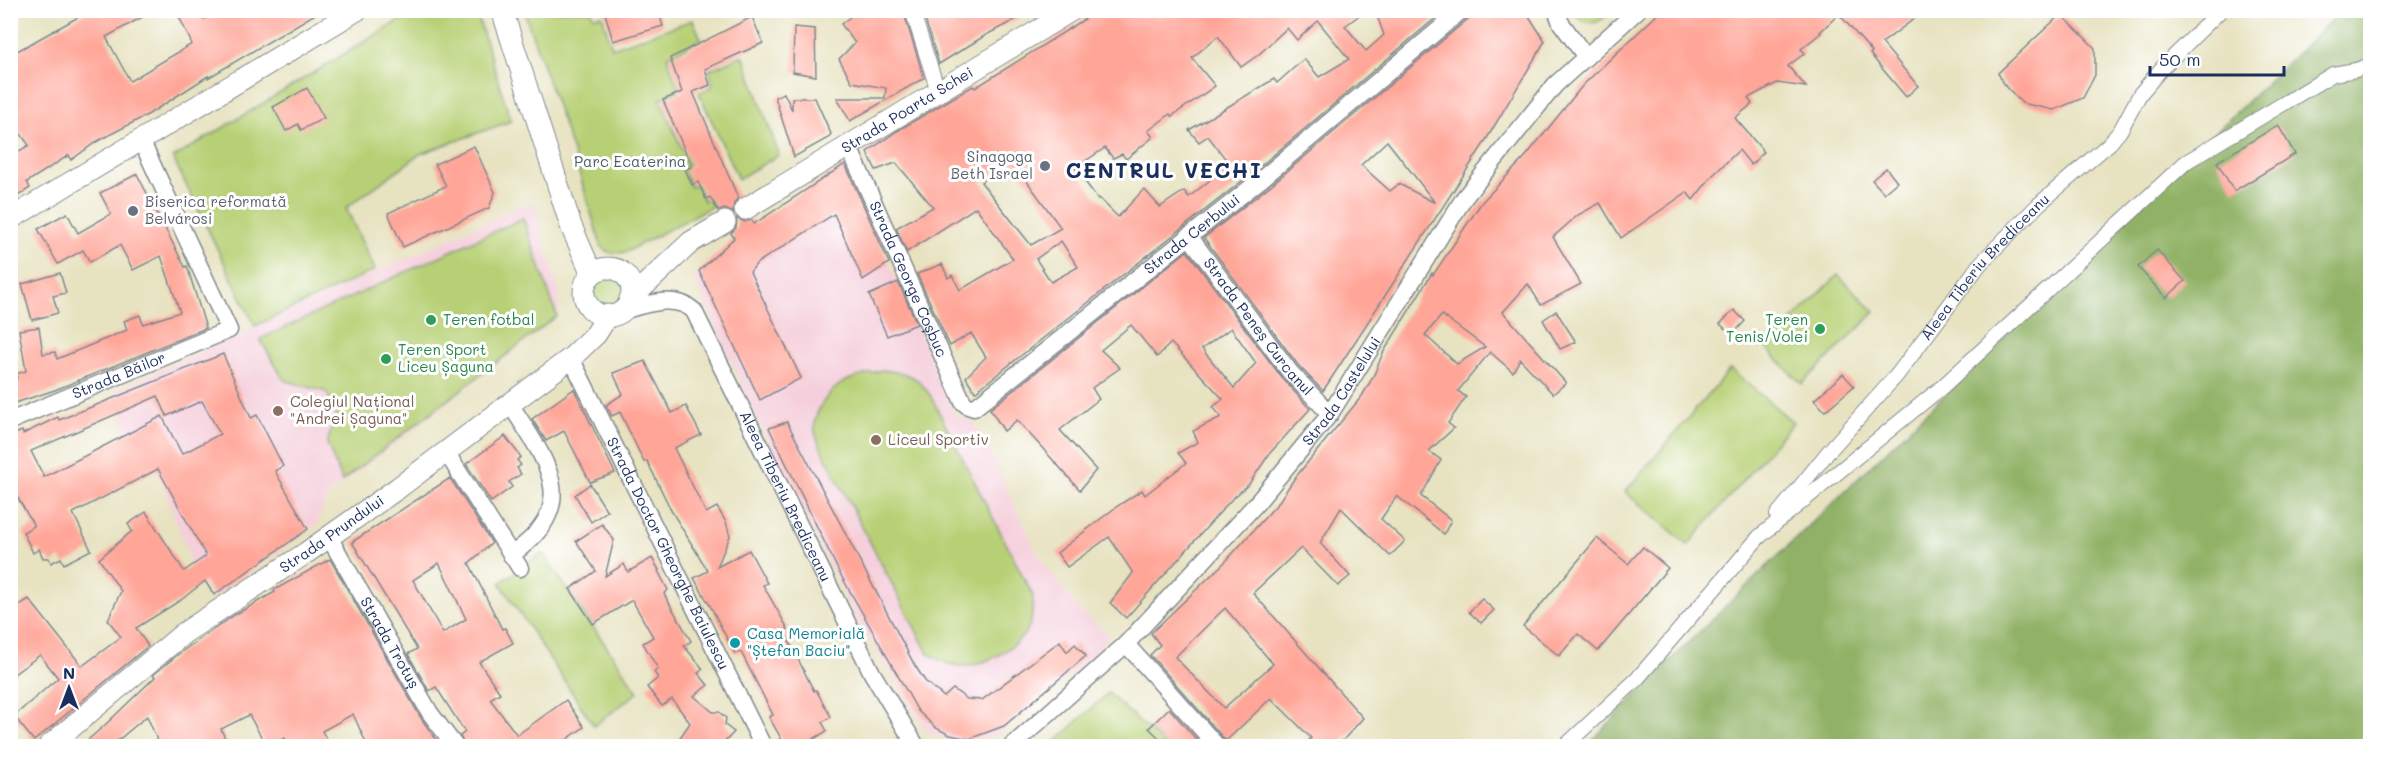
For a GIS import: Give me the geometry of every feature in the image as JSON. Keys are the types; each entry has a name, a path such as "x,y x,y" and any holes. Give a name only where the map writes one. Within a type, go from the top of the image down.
{"street":[{"path":"10,219 357,10"},
{"path":"502,10 571,226 592,274"},
{"path":"912,10 938,91"},
{"name":"Strada Poarta Schei","path":"745,209 1072,10"},
{"name":"Strada Cerbului","path":"974,408 1264,177 1462,10"},
{"path":"1556,10 1561,23 1586,57"},
{"name":"Strada Castelului","path":"1012,747 1126,644 1256,504 1330,414 1464,198 1555,85 1638,10"},
{"name":"Aleea Tiberiu Brediceanu","path":"1759,537 1829,451 1897,375 1980,264 2037,205 2110,143 2120,131 2140,94 2161,69 2218,14 2230,10"},
{"path":"1565,747 1637,679 1759,537 1942,387 2186,162 2333,74 2370,65"},
{"name":"Strada Băilor","path":"10,421 230,330 141,140"},
{"name":"Strada George Coșbuc","path":"848,145 963,402 974,408"},
{"path":"620,309 631,285 622,273 606,268 592,274 584,289 588,304 600,314 620,309 691,242 724,222"},
{"name":"Strada Peneș Curcanul","path":"1189,236 1290,372 1330,414"},
{"name":"Aleea Tiberiu Brediceanu","path":"620,309 657,302 674,302 694,311 872,673 916,747"},
{"name":"Strada Prundului","path":"49,747 184,633 329,537 571,358 620,309"},
{"name":"Strada Doctor Gheorghe Baiulescu","path":"571,358 763,747"},
{"path":"446,452 516,562 546,519 554,503 554,486 545,459 510,404"},
{"name":"Strada Trotuș","path":"329,537 430,713 455,747"},
{"path":"1126,644 1217,747"}],"shaded area":[{"name":"Liceul Sportiv","path":"845,164 956,416 964,419 970,416 994,460 1038,555 1075,605 1109,636 1097,651 1003,732 967,744 928,733 857,621 756,416 693,276 734,238"},
{"name":"Colegiul Național \"Andrei Șaguna\"","path":"534,203 559,294 558,316 328,495 317,524 213,598 193,567 161,479 135,431 127,431 112,392 519,207"}],"green space":[{"path":"415,11 476,11 511,121 420,154 346,208 375,270 255,326 173,158"},
{"name":"Parc Ecaterina","path":"524,11 591,11 594,17 602,15 612,48 693,20 701,39 667,57 679,90 660,99 689,165 683,169 691,187 697,185 704,201 709,199 713,206 626,252 612,253 601,246 572,149"},
{"path":"1574,11 1609,11 1601,20 1592,23 1582,20"},
{"path":"2341,11 2370,11 2370,746 1587,746 1657,673"},
{"path":"743,55 779,155 738,179 699,93 713,86 709,70"},
{"name":"Teren Sport Liceu Șaguna","path":"523,218 557,316 342,481 327,443 337,412 326,392 284,380 260,339"},
{"path":"608,275 620,280 625,292 620,304 608,309 596,304 591,292 596,280"},
{"name":"Teren Tenis/Volei","path":"1838,275 1875,312 1802,384 1765,347"},
{"path":"1730,369 1793,422 1688,545 1625,492"},
{"path":"883,370 899,372 915,378 930,395 1033,596 1031,621 1025,633 1008,649 986,661 963,666 953,665 928,653 816,437 815,425 818,413 833,390 848,380"},
{"path":"542,553 638,692 594,726 500,583"},
{"path":"1108,693 1166,746 1051,746"}],"building":[{"path":"91,10 155,10 106,37 130,81 192,44 176,10 200,10 204,19 222,10 322,10 208,78 208,76 149,114 96,142 71,160 69,155 27,182 30,188 10,201 10,157 29,145 10,120 10,55"},
{"path":"604,10 658,10 663,26 613,41"},
{"path":"859,10 903,10 924,78 850,121 837,98 885,98 886,88 852,82 839,59 855,43 841,24"},
{"path":"922,10 1034,10 986,35 939,64"},
{"path":"1099,10 1366,10 1345,26 1366,51 1384,35 1375,10 1445,10 1257,169 975,392 966,377 986,357 971,333 950,346 917,274 942,264 948,278 952,275 960,290 1013,259 976,207 907,252 896,228 933,207 896,163 876,170 867,152 897,131 973,86 975,88","holes":["1318,21 1349,59 1319,77 1304,59 1277,83 1274,79 1189,130 1199,142 1208,136 1228,162 1218,170 1220,172 1189,197 1184,191 1160,207 1144,189 1118,217 1098,199 1075,168 1105,148 1113,158 1122,154 1126,159 1153,137 1148,131 1170,114 1172,116 1215,86 1192,58 1218,36 1241,67 1258,55 1287,28 1297,40","1010,158 1061,228 1031,245 981,182","1061,241 1078,267 1051,282 1036,259"]},
{"path":"1472,10 1525,10 1545,41 1483,145 1323,391 1298,365 1204,238 1271,185 1469,18","holes":["1387,141 1435,203 1399,184 1390,191 1361,165"]},
{"path":"1662,10 1926,10 1882,43 1918,86 1906,97 1870,54 1872,52 1839,14 1801,49 1805,53 1788,66 1806,87 1777,83 1748,98 1752,104 1735,118 1764,152 1751,165 1739,150 1712,176 1693,200 1687,192 1621,238 1600,203 1578,215 1553,237 1581,284 1541,305 1528,284 1503,312 1566,383 1553,394 1520,359 1513,372 1490,352 1458,391 1466,397 1448,423 1454,428 1429,451 1441,460 1421,496 1451,520 1444,534 1397,496 1381,519 1405,541 1390,556 1341,508 1320,543 1350,576 1338,586 1301,548 1253,593 1363,718 1337,747 1304,747 1311,738 1271,698 1226,741 1150,655 1160,645 1151,633 1226,561 1278,503 1294,479 1362,396 1383,353 1432,273 1433,275 1482,202 1526,156 1583,85","holes":["1442,315 1485,347 1457,364 1425,335","1225,608 1273,664 1224,708 1175,657"]},
{"path":"2061,14 2095,48 2095,75 2083,98 2054,110 2022,103 2004,84 1998,73"},
{"path":"752,17 763,43 705,69 710,85 693,92 738,198 734,203 733,213 725,209 718,211 710,197 706,199 698,182 692,185 685,169 692,167 663,100 682,92 670,58"},
{"path":"794,27 815,29 816,76 793,72"},
{"path":"307,88 324,118 301,130 298,124 286,131 273,107"},
{"path":"784,93 792,110 792,98 815,98 831,134 828,138 794,157 775,97"},
{"path":"2278,125 2295,154 2234,191 2217,162"},
{"path":"474,146 495,192 489,208 403,247 388,213 446,186 435,164"},
{"path":"845,164 889,263 863,280 834,214 757,263 750,272 801,378 760,400 699,271 734,238 731,233 736,228 737,218 745,222 752,220 754,224"},
{"path":"1886,168 1897,182 1884,193 1872,180"},
{"path":"137,174 185,267 187,266 206,328 55,390 15,403 10,380 17,378 16,374 26,371 19,330 39,327 43,354 55,352 57,359 127,330 124,321 140,315 143,324 180,312 161,256 133,270 120,245 90,262 83,250 58,264 38,229 67,213 78,233 111,214 100,193"},
{"path":"2157,250 2185,281 2166,298 2138,267"},
{"path":"1187,251 1282,378 1310,409 1270,453 1249,484 1231,500 1126,618 1110,603 1133,573 1109,537 1067,567 1057,553 1116,507 1142,490 1145,495 1186,463 1178,453 1198,442 1193,431 1221,417 1213,407 1223,399 1171,343 1157,357 1131,325 1101,350 1120,368 1092,388 1099,399 1060,430 1096,470 1080,490 1017,420 1004,431 990,409","holes":["1231,328 1256,363 1234,388 1202,349"]},
{"path":"60,273 66,293 53,296 58,313 32,320 22,284"},
{"path":"898,282 917,324 887,336 869,295"},
{"path":"1734,310 1745,321 1732,335 1720,324"},
{"path":"1556,311 1576,342 1560,349 1543,320"},
{"path":"223,354 251,418 257,415 283,466 275,471 308,529 214,595 205,581 181,600 136,628 148,646 34,741 14,716 58,678 40,655 10,677 10,611 29,599 82,666 121,637 108,620 121,591 99,559 132,531 128,524 146,512 184,571 206,556 158,469 73,513 91,550 64,564 61,558 51,563 49,558 43,558 39,549 33,553 23,532 34,526 10,484 10,436 22,431 23,434 58,417 59,420","holes":["158,396 167,416 202,401 220,434 182,454 162,416 44,477 31,451"]},
{"path":"645,361 672,413 686,406 701,435 674,448 706,513 717,507 726,522 730,536 717,567 749,550 767,583 763,585 788,629 784,631 814,691 816,690 831,717 822,722 827,731 800,747 786,747 769,717 773,715 741,652 735,654 694,578 708,571 672,512 647,461 644,462 620,412 612,416 606,405 623,394 613,373"},
{"path":"1843,374 1854,386 1825,411 1814,400"},
{"path":"574,389 615,473 590,482 564,431 546,441 532,419"},
{"path":"787,422 914,664 925,681 944,697 953,689 967,699 982,700 1060,641 1067,652 1075,644 1086,656 1004,726 969,739 950,735 936,728 918,711 839,572 769,428"},
{"path":"505,436 521,457 517,460 521,465 517,468 521,474 509,482 512,487 491,502 466,464"},
{"path":"450,478 492,543 469,563 502,629 505,628 513,643 479,662 500,693 490,699 517,735 566,700 584,727 556,747 465,747 460,736 465,732 436,687 429,691 408,654 417,649 352,542","holes":["439,563 466,619 443,633 413,580"]},
{"path":"590,484 607,511 591,522 575,495"},
{"path":"602,524 614,540 605,576 624,564 628,572 652,558 659,570 668,590 664,594 691,641 684,646 703,669 698,673 708,685 694,696 713,712 719,712 726,718 725,725 734,732 720,747 687,747 679,739 690,723 672,699 662,706 647,687 658,678 654,672 658,669 643,643 653,637 632,600 593,624 570,589 596,571 576,541"},
{"path":"1597,538 1628,564 1643,547 1668,568 1598,651 1578,634 1559,656 1523,626"},
{"path":"330,559 421,718 441,747 368,747 353,714 322,731 331,747 290,747 285,738 267,747 249,715 221,729 229,747 160,747 147,716 110,747 80,747 155,677 153,675 181,652 236,614 275,592 274,590"},
{"path":"1482,599 1494,610 1481,623 1469,612"},
{"path":"1169,708 1203,747 1168,747 1149,728"}],"place":[{"name":"Sinagoga Beth Israel","path":"1045,166"},
{"name":"Biserica reformată Belvárosi","path":"133,211"},
{"name":"Teren fotbal","path":"431,320"},
{"name":"Teren Tenis/Volei","path":"1820,329"},
{"name":"Teren Sport Liceu Șaguna","path":"386,359"},
{"name":"Colegiul Național \"Andrei Șaguna\"","path":"278,411"},
{"name":"Liceul Sportiv","path":"876,440"},
{"name":"Casa Memorială \"Ștefan Baciu\"","path":"735,643"}],"district":[{"name":"CENTRUL VECHI","path":"1164,171"}]}
